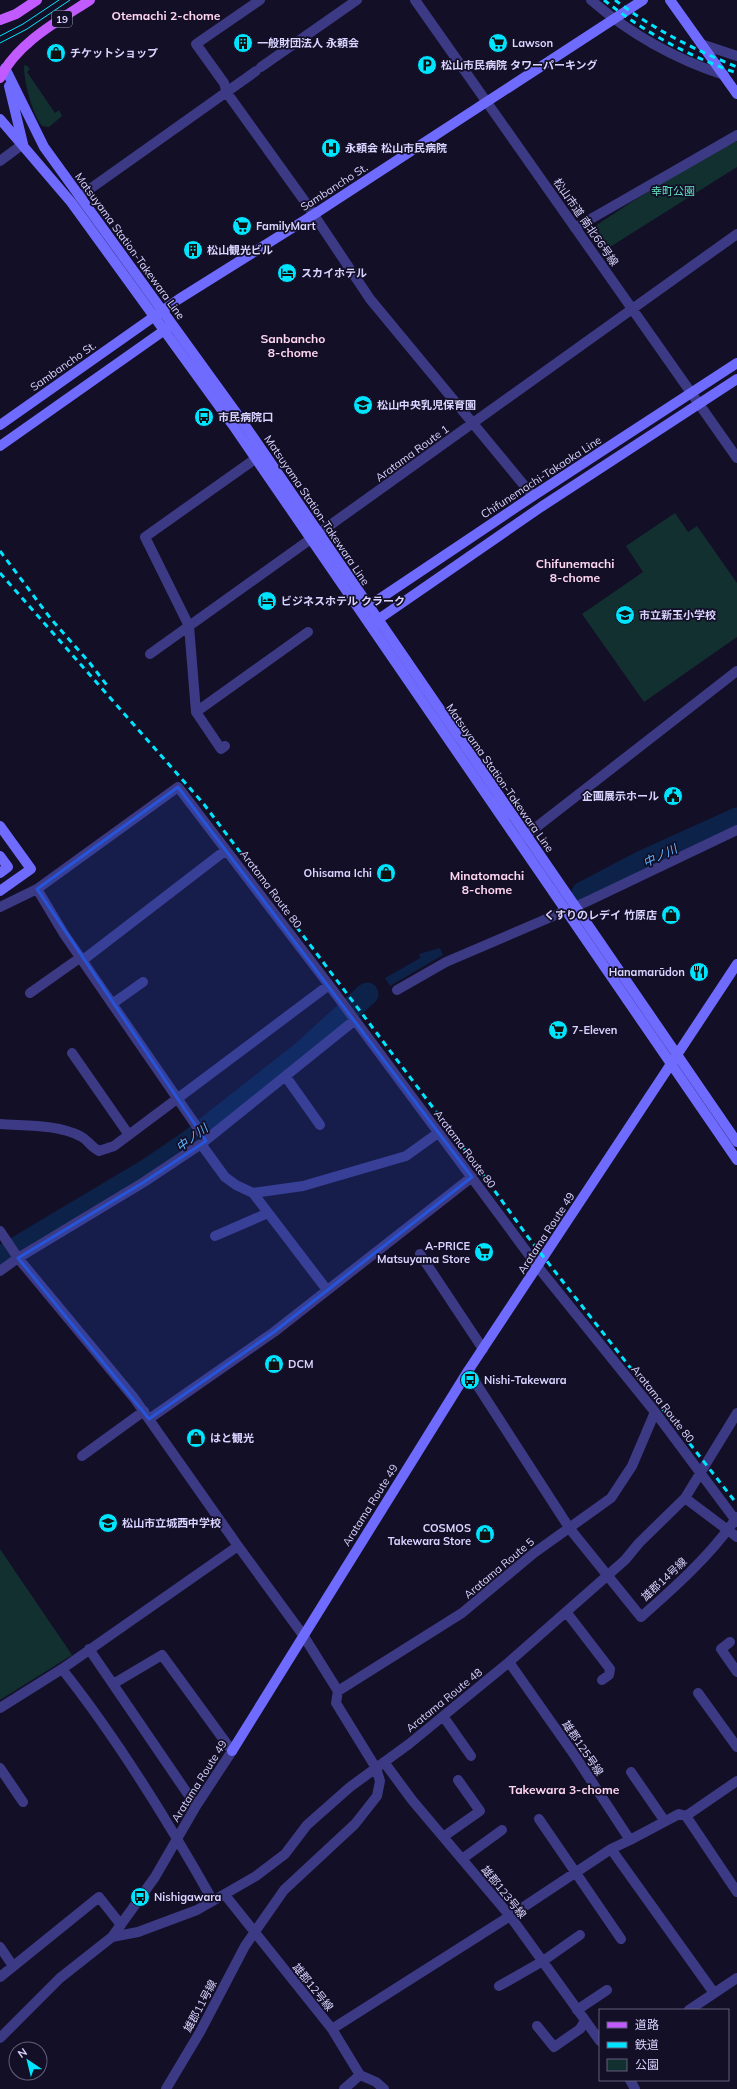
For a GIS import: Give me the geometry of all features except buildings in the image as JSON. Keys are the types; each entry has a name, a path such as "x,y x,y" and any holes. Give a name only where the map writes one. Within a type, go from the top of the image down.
{"main road":[{"path":"0,20 16,14 37,0"},
{"name":"19","path":"0,78 2,65 34,38 90,0"}],"street":[{"path":"260,0 196,44 224,83 227,92 370,299 474,423 533,496 540,507"},
{"path":"71,202 357,0"},
{"name":"松山市道 南北66号線","path":"415,0 737,458"},
{"path":"591,0 614,19 658,47 707,70 724,75"},
{"name":"Sambancho St.","path":"0,425 158,314 644,0"},
{"path":"670,0 737,94"},
{"path":"701,44 737,56"},
{"path":"0,161 23,144 2,65"},
{"name":"Matsuyama Station-Takewara Line","path":"2,65 44,148 80,196 158,314 164,331 260,456"},
{"name":"Matsuyama Station-Takewara Line","path":"0,119 23,144 71,202 158,314 172,325 521,840 565,911 737,1160"},
{"path":"576,228 737,135"},
{"name":"Aratama Route 1","path":"150,654 737,234"},
{"path":"0,446 172,325"},
{"name":"Chifunemachi-Takaoka Line","path":"364,610 533,496 737,363"},
{"path":"373,623 540,507 737,379"},
{"path":"223,747 197,714 189,626 145,537 260,456"},
{"path":"197,714 308,632"},
{"path":"521,840 737,671"},
{"name":"Aratama Route 80","path":"37,889 178,787 329,986 538,1267 655,1412 736,1519"},
{"path":"0,826 30,869 0,891"},
{"path":"396,990 446,962 565,911 737,830"},
{"name":"Matsuyama Station-Takewara Line","path":"521,840 575,906 737,1142"},
{"path":"30,993 82,959 226,850"},
{"path":"0,856 4,870"},
{"path":"0,906 37,889 82,959 202,1137 225,1176 236,1185 253,1192 303,1186 406,1156 438,1133"},
{"name":"Aratama Route 49","path":"0,2038 60,1978 112,1937 155,1877 196,1806 232,1751 302,1635 468,1371 737,964"},
{"path":"112,1004 143,982"},
{"path":"0,1124 65,1130 82,1136 92,1148 99,1151 114,1146 329,986"},
{"path":"0,1271 14,1252 144,1182 202,1137 286,1077 350,1014"},
{"path":"72,1053 129,1135"},
{"path":"286,1077 320,1125"},
{"path":"82,1456 274,1332 472,1177"},
{"path":"253,1192 327,1290"},
{"path":"215,1236 268,1213"},
{"path":"0,1232 14,1252 146,1415 302,1635 338,1691"},
{"path":"420,1254 483,1349"},
{"path":"468,1371 570,1529 607,1576"},
{"name":"Aratama Route 5","path":"338,1691 462,1613 476,1603 528,1557 602,1506 618,1488 632,1466 655,1412"},
{"name":"Aratama Route 48","path":"112,1937 138,1932 197,1910 256,1876 285,1854 307,1825 350,1787 443,1716 509,1662 567,1613 607,1576 686,1498 737,1413"},
{"path":"686,1498 727,1531 737,1537"},
{"name":"雄郡14号線","path":"607,1576 641,1617 693,1569 736,1519"},
{"path":"0,1708 62,1669 238,1546"},
{"path":"567,1613 610,1669 609,1675 602,1680"},
{"path":"730,1642 721,1649 737,1672"},
{"path":"89,1649 196,1806"},
{"path":"113,1684 162,1655 232,1751"},
{"name":"雄郡125号線","path":"509,1662 575,1756 630,1840"},
{"path":"62,1669 86,1700 178,1838 213,1901"},
{"name":"雄郡123号線","path":"338,1691 336,1703 380,1765 443,1836 510,1916 599,2039"},
{"path":"698,1693 737,1747"},
{"path":"443,1716 471,1756"},
{"name":"雄郡11号線","path":"166,2089 200,2032 245,1946 284,1890 355,1824 377,1796 380,1781 380,1765"},
{"path":"0,1768 23,1802"},
{"path":"631,1772 664,1820"},
{"path":"443,1836 480,1811 458,1780"},
{"path":"686,1816 736,1783"},
{"path":"332,2029 510,1916 611,1849 678,1814 686,1816 737,1892"},
{"path":"539,1819 621,1938"},
{"path":"462,1859 502,1830"},
{"path":"611,1849 714,1993"},
{"name":"雄郡12号線","path":"225,1895 332,2029 360,2075"},
{"path":"0,1977 99,1897 121,1925"},
{"path":"499,1986 543,1961 580,1935"},
{"path":"0,1947 13,1966"},
{"path":"690,2009 737,1978"},
{"path":"577,2010 608,1990"},
{"path":"537,2026 554,2047 580,2029 585,2021"},
{"path":"344,2089 360,2075 376,2082 384,2089"}],"highlighted area":[{"path":"178,787 472,1177 274,1332 149,1419 18,1258 144,1182 206,1141 37,889"}],"green space":[{"path":"26,65 30,69 27,72 55,113 59,110 62,116 49,127 42,126 32,106 25,80 24,66"},
{"name":"幸町公園","path":"737,141 737,167 602,252 589,234 592,228 645,193 681,171"},
{"path":"675,513 688,532 697,526 737,583 737,637 644,702 582,614 643,572 626,546"},
{"path":"0,1549 72,1655 0,1700"}],"water":[{"path":"737,814 737,824 677,851 673,844"},
{"path":"654,853 657,860 585,896 580,890"},
{"path":"440,948 443,955 390,986 385,978 420,958 419,954"}],"waterway":[{"name":"中ノ川","path":"583,893 642,862 737,819"},
{"name":"中ノ川","path":"0,1258 146,1171 190,1141 302,1053 367,994"}],"tram line":[{"path":"0,36 23,24 59,0"},
{"path":"0,43 27,29 70,0"}],"railway":[{"path":"604,0 635,23 667,42 701,59 737,73"},
{"path":"615,0 674,38 737,67"},
{"path":"0,551 51,619 89,662 109,688"},
{"path":"0,573 203,803 471,1158 528,1237 737,1504"}],"place":[{"name":"一般財団法人 永頼会","path":"243,43"},
{"name":"Lawson","path":"498,43"},
{"name":"チケットショップ","path":"56,53"},
{"name":"松山市民病院 タワーパーキング","path":"427,65"},
{"name":"永頼会 松山市民病院","path":"331,148"},
{"name":"FamilyMart","path":"242,226"},
{"name":"松山観光ビル","path":"193,250"},
{"name":"スカイホテル","path":"287,273"},
{"name":"松山中央乳児保育園","path":"363,405"},
{"name":"市民病院口","path":"204,417"},
{"name":"ビジネスホテル クラーク","path":"267,601"},
{"name":"市立新玉小学校","path":"625,615"},
{"name":"企画展示ホール","path":"673,796"},
{"name":"Ohisama Ichi","path":"386,873"},
{"name":"くすりのレデイ 竹原店","path":"671,915"},
{"name":"Hanamarūdon","path":"699,972"},
{"name":"7-Eleven","path":"558,1030"},
{"name":"A-PRICE Matsuyama Store","path":"484,1252"},
{"name":"DCM","path":"274,1364"},
{"name":"Nishi-Takewara","path":"470,1380"},
{"name":"はと観光","path":"196,1438"},
{"name":"松山市立城西中学校","path":"108,1523"},
{"name":"COSMOS Takewara Store","path":"485,1534"},
{"name":"Nishigawara","path":"140,1897"}],"district":[{"name":"Otemachi 2-chome","path":"166,16"},
{"name":"Sanbancho 8-chome","path":"293,346"},
{"name":"Chifunemachi 8-chome","path":"575,571"},
{"name":"Minatomachi 8-chome","path":"487,883"},
{"name":"Takewara 3-chome","path":"564,1790"}]}
